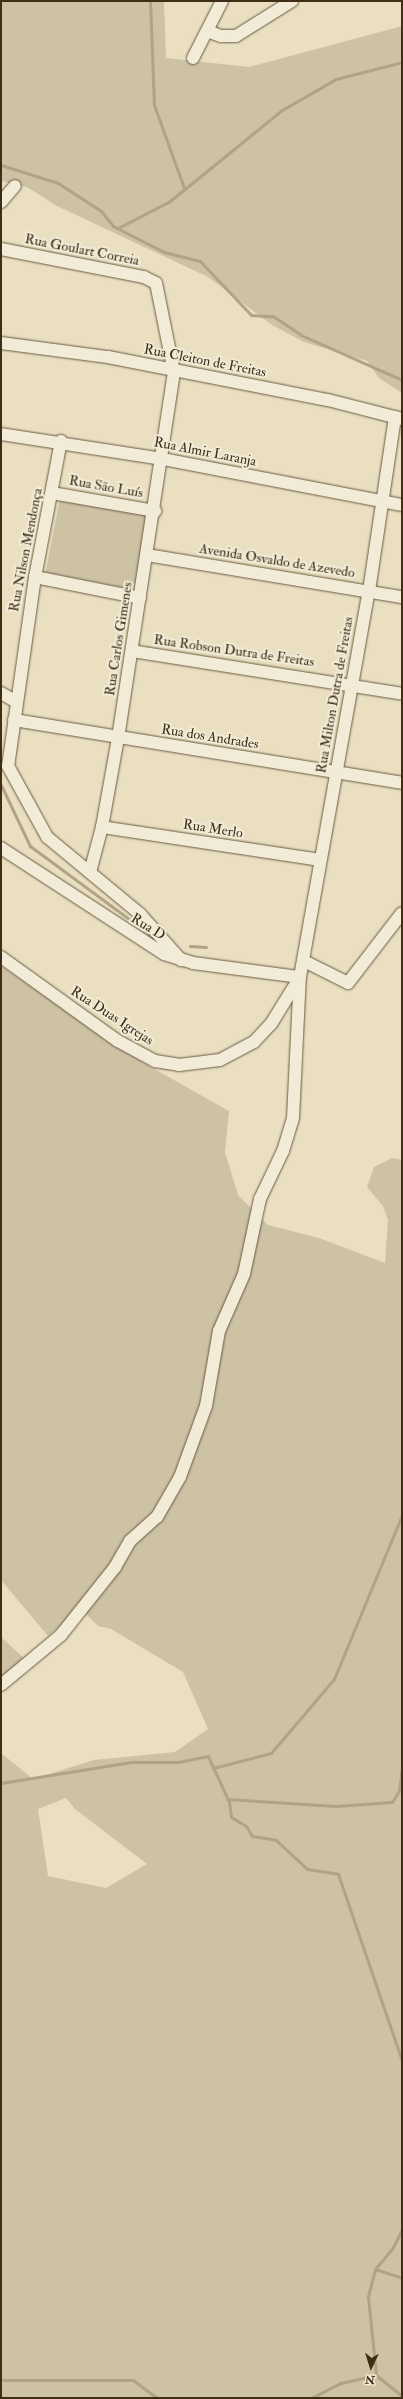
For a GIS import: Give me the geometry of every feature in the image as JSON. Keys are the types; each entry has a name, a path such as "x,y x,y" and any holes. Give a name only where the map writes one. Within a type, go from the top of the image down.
{"street":[{"path":"193,58 222,1"},
{"path":"207,31 221,36 236,36 292,1"},
{"path":"1,202 15,186"},
{"name":"Rua Goulart Correia","path":"1,249 144,277 156,283"},
{"name":"Rua Carlos Gimenes","path":"90,872 102,827 118,738 163,459 174,372 156,283"},
{"name":"Rua Cleiton de Freitas","path":"1,344 108,357 174,372 328,400 399,418"},
{"name":"Rua Milton Dutra de Freitas","path":"300,977 399,418"},
{"name":"Rua Almir Laranja","path":"1,434 62,441 402,505"},
{"name":"Rua Nilson Mendonça","path":"62,441 35,577 15,701 14,720 8,756 10,775 47,837 90,872"},
{"name":"Rua São Luís","path":"52,493 155,511"},
{"name":"Avenida Osvaldo de Azevedo","path":"147,555 402,597"},
{"path":"35,577 140,598"},
{"name":"Rua Robson Dutra de Freitas","path":"132,651 353,684 402,694"},
{"path":"1,693 15,701"},
{"name":"Rua dos Andrades","path":"14,720 402,783"},
{"name":"Rua Merlo","path":"102,827 320,860"},
{"name":"Rua D","path":"1,848 160,952 181,960 300,977"},
{"path":"90,872 140,914 181,960"},
{"path":"304,961 348,983 402,913"},
{"name":"Rua Duas Igrejas","path":"1,957 118,1041 155,1061 179,1065 220,1060 254,1042 271,1024 300,977"},
{"path":"1,1685 61,1635 115,1567 130,1541 156,1517 180,1478 206,1406 219,1331 247,1265 260,1199 288,1138 300,1019 300,977"}],"shaded area":[{"path":"1,1 164,1 166,58 249,67 402,26 402,393 379,378 367,361 304,342 272,325 208,277 57,206 27,187 1,181"},
{"path":"60,498 148,515 134,590 45,573"},
{"path":"1,966 142,1062 229,1111 225,1152 238,1195 268,1225 319,1238 385,1263 388,1220 383,1206 367,1187 374,1167 392,1158 402,1160 402,2398 1,2398 1,1753 33,1779 94,1760 175,1752 208,1729 183,1672 111,1629 98,1626 81,1609 48,1636 1,1580","holes":["66,1798 75,1809 147,1864 106,1888 48,1876 38,1809"]},
{"path":"1,1637 27,1661 1,1683"}],"waterway":[{"path":"150,1 154,105 184,188"},
{"path":"118,228 170,201 282,110 336,79 402,62"},
{"path":"1,165 58,183 101,211 113,226 164,252 200,261 251,315 273,316 301,335 402,380"},
{"path":"1,785 30,846 156,939"},
{"path":"190,946 206,947"},
{"path":"213,1768 271,1753 334,1679 402,1515"},
{"path":"1,1783 131,1762 178,1762 208,1756 229,1802 231,1817 246,1826 252,1836 276,1840 307,1869 338,1874 402,2061"},
{"path":"227,1799 336,1806 392,1802 399,1791 402,1768"},
{"path":"376,2375 368,2296 375,2269 392,2249 402,2229"},
{"path":"375,2269 402,2278"},
{"path":"376,2375 402,2396"},
{"path":"311,2398 341,2383 376,2375"},
{"path":"1,2380 133,2380 157,2398"}]}
